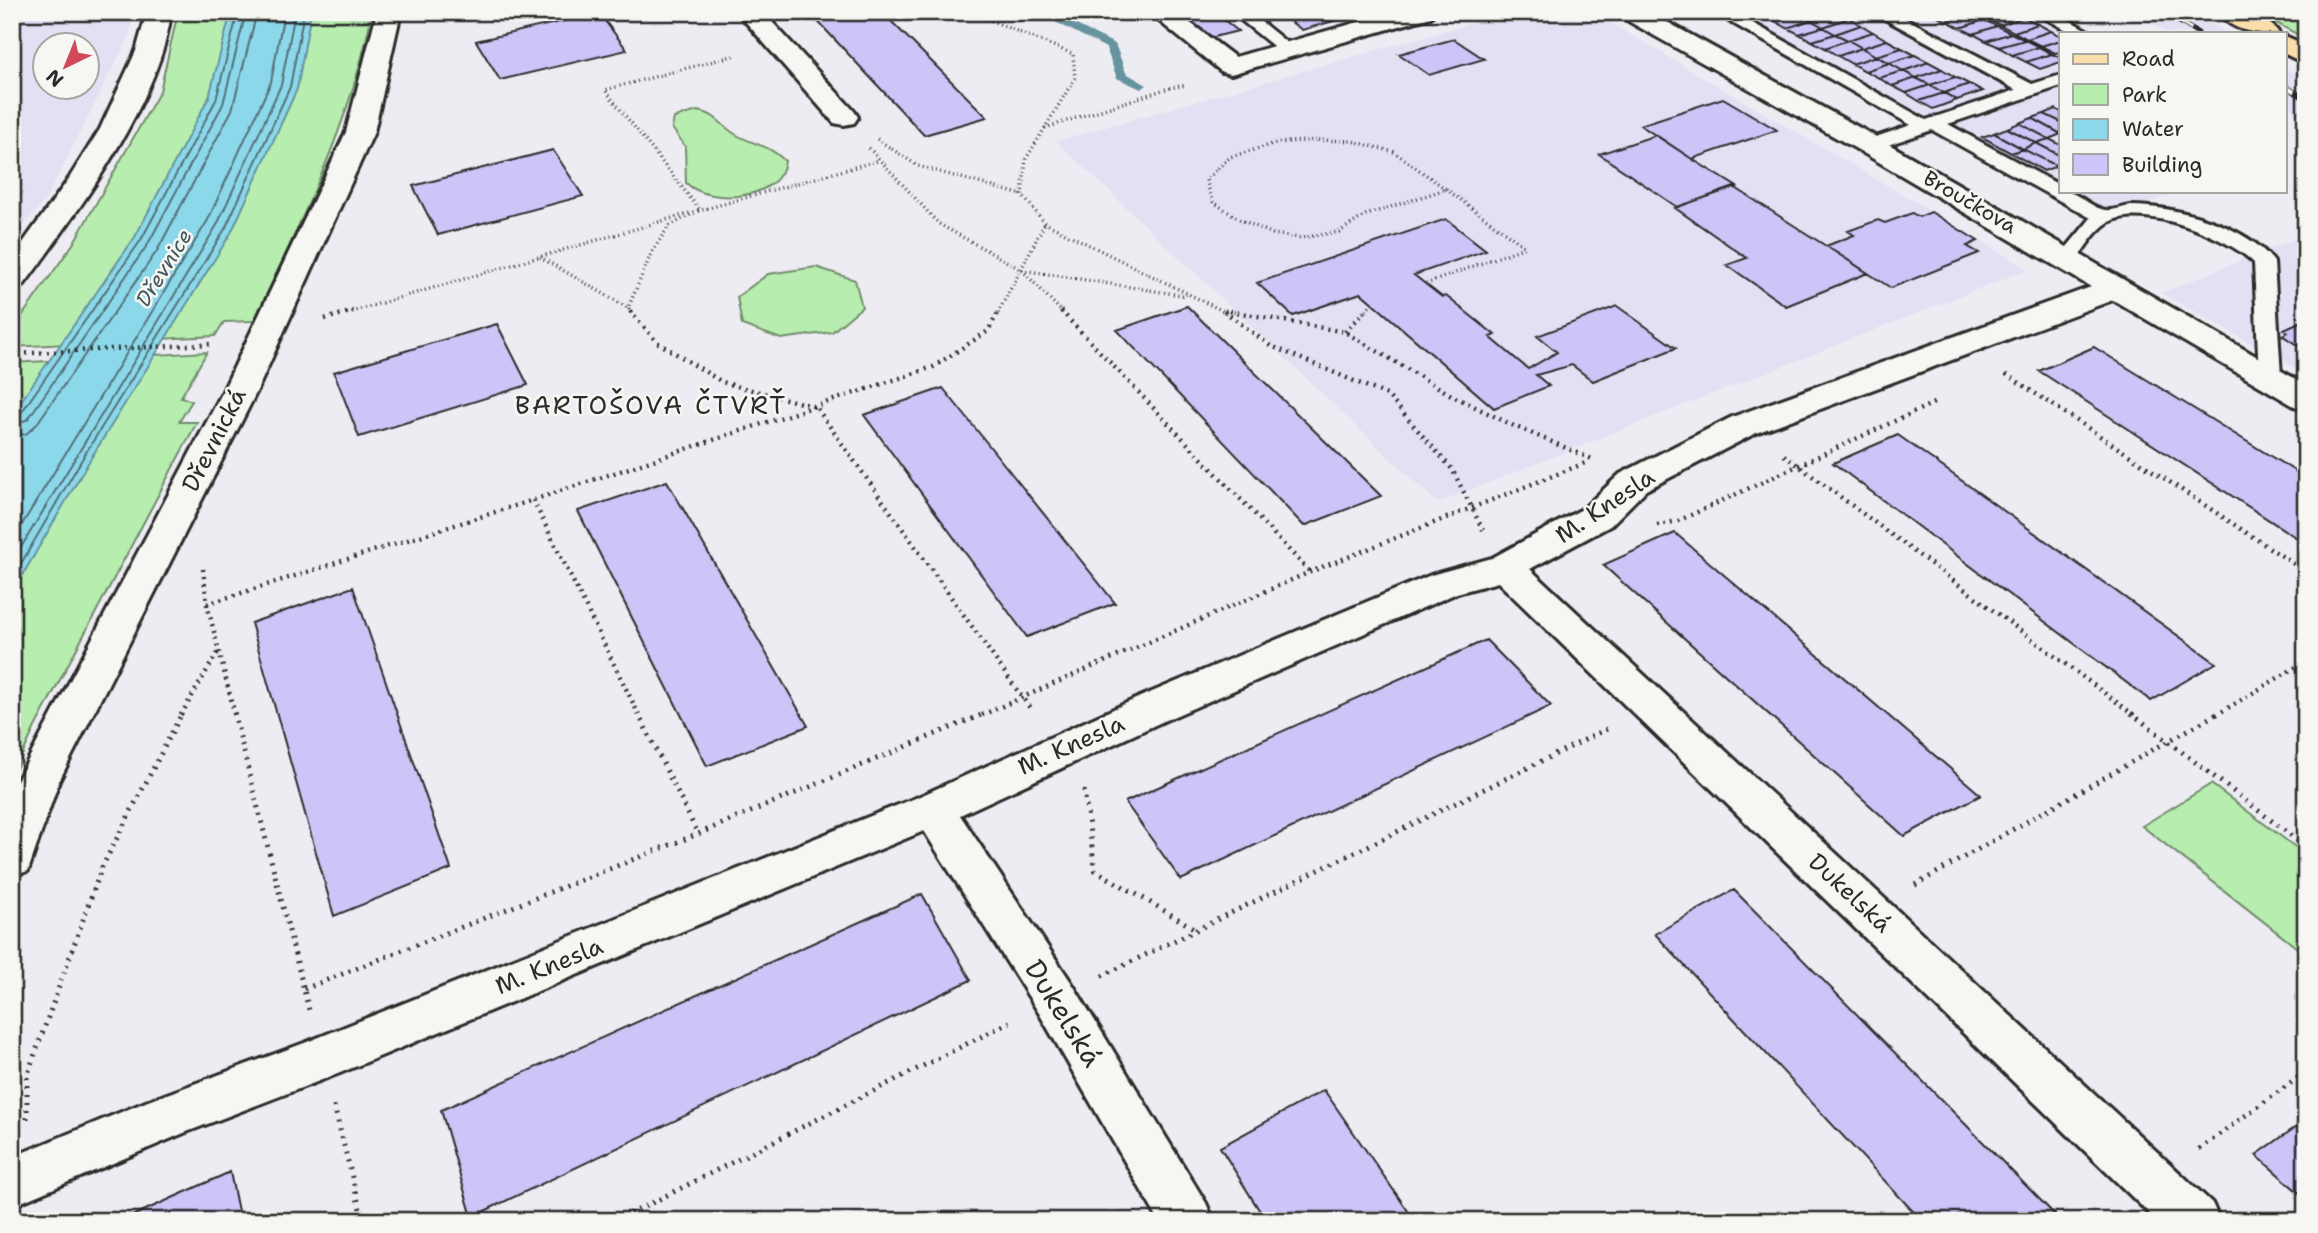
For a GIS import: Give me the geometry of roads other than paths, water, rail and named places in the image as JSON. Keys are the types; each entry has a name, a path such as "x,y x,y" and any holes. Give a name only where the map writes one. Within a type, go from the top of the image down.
{"main road":[{"path":"2230,12 2264,32"},
{"path":"2286,45 2306,56"}],"street":[{"path":"12,279 74,198 125,110 157,33 159,12"},
{"path":"749,12 844,117"},
{"path":"1160,12 1231,66 1422,12"},
{"name":"Broučkova","path":"1630,12 1870,145 2306,399"},
{"name":"Dřevnická","path":"12,858 38,781 239,393 360,132 397,14"},
{"name":"M. Knesla","path":"22,1178 166,1117 323,1058 933,808 1059,750 1444,584 1505,567 1597,517 1633,482 1744,425 2116,288"},
{"name":"Dukelská","path":"1505,567 2194,1221"},
{"name":"Dukelská","path":"933,808 1056,999 1188,1221"}],"lane":[{"path":"1239,12 1288,50"},
{"path":"1721,12 1930,125 2056,186"},
{"path":"1880,12 2030,90"},
{"path":"2042,12 2082,32"},
{"path":"1870,145 2059,81"},
{"path":"2065,192 2104,217"},
{"path":"2067,259 2104,217 2130,213 2163,214 2234,237 2253,249 2264,262 2270,377"}],"water":[{"name":"Dřevnice","path":"231,12 311,12 297,89 231,233 91,458 12,593 12,414 135,237 209,97"}],"waterway":[{"path":"1041,12 1111,46 1121,75 1141,85"}],"railway":[{"path":"2163,12 2196,32"},
{"path":"2286,87 2306,99"}],"district":[{"name":"BARTOŠOVA ČTVRŤ","path":"651,405"}]}
